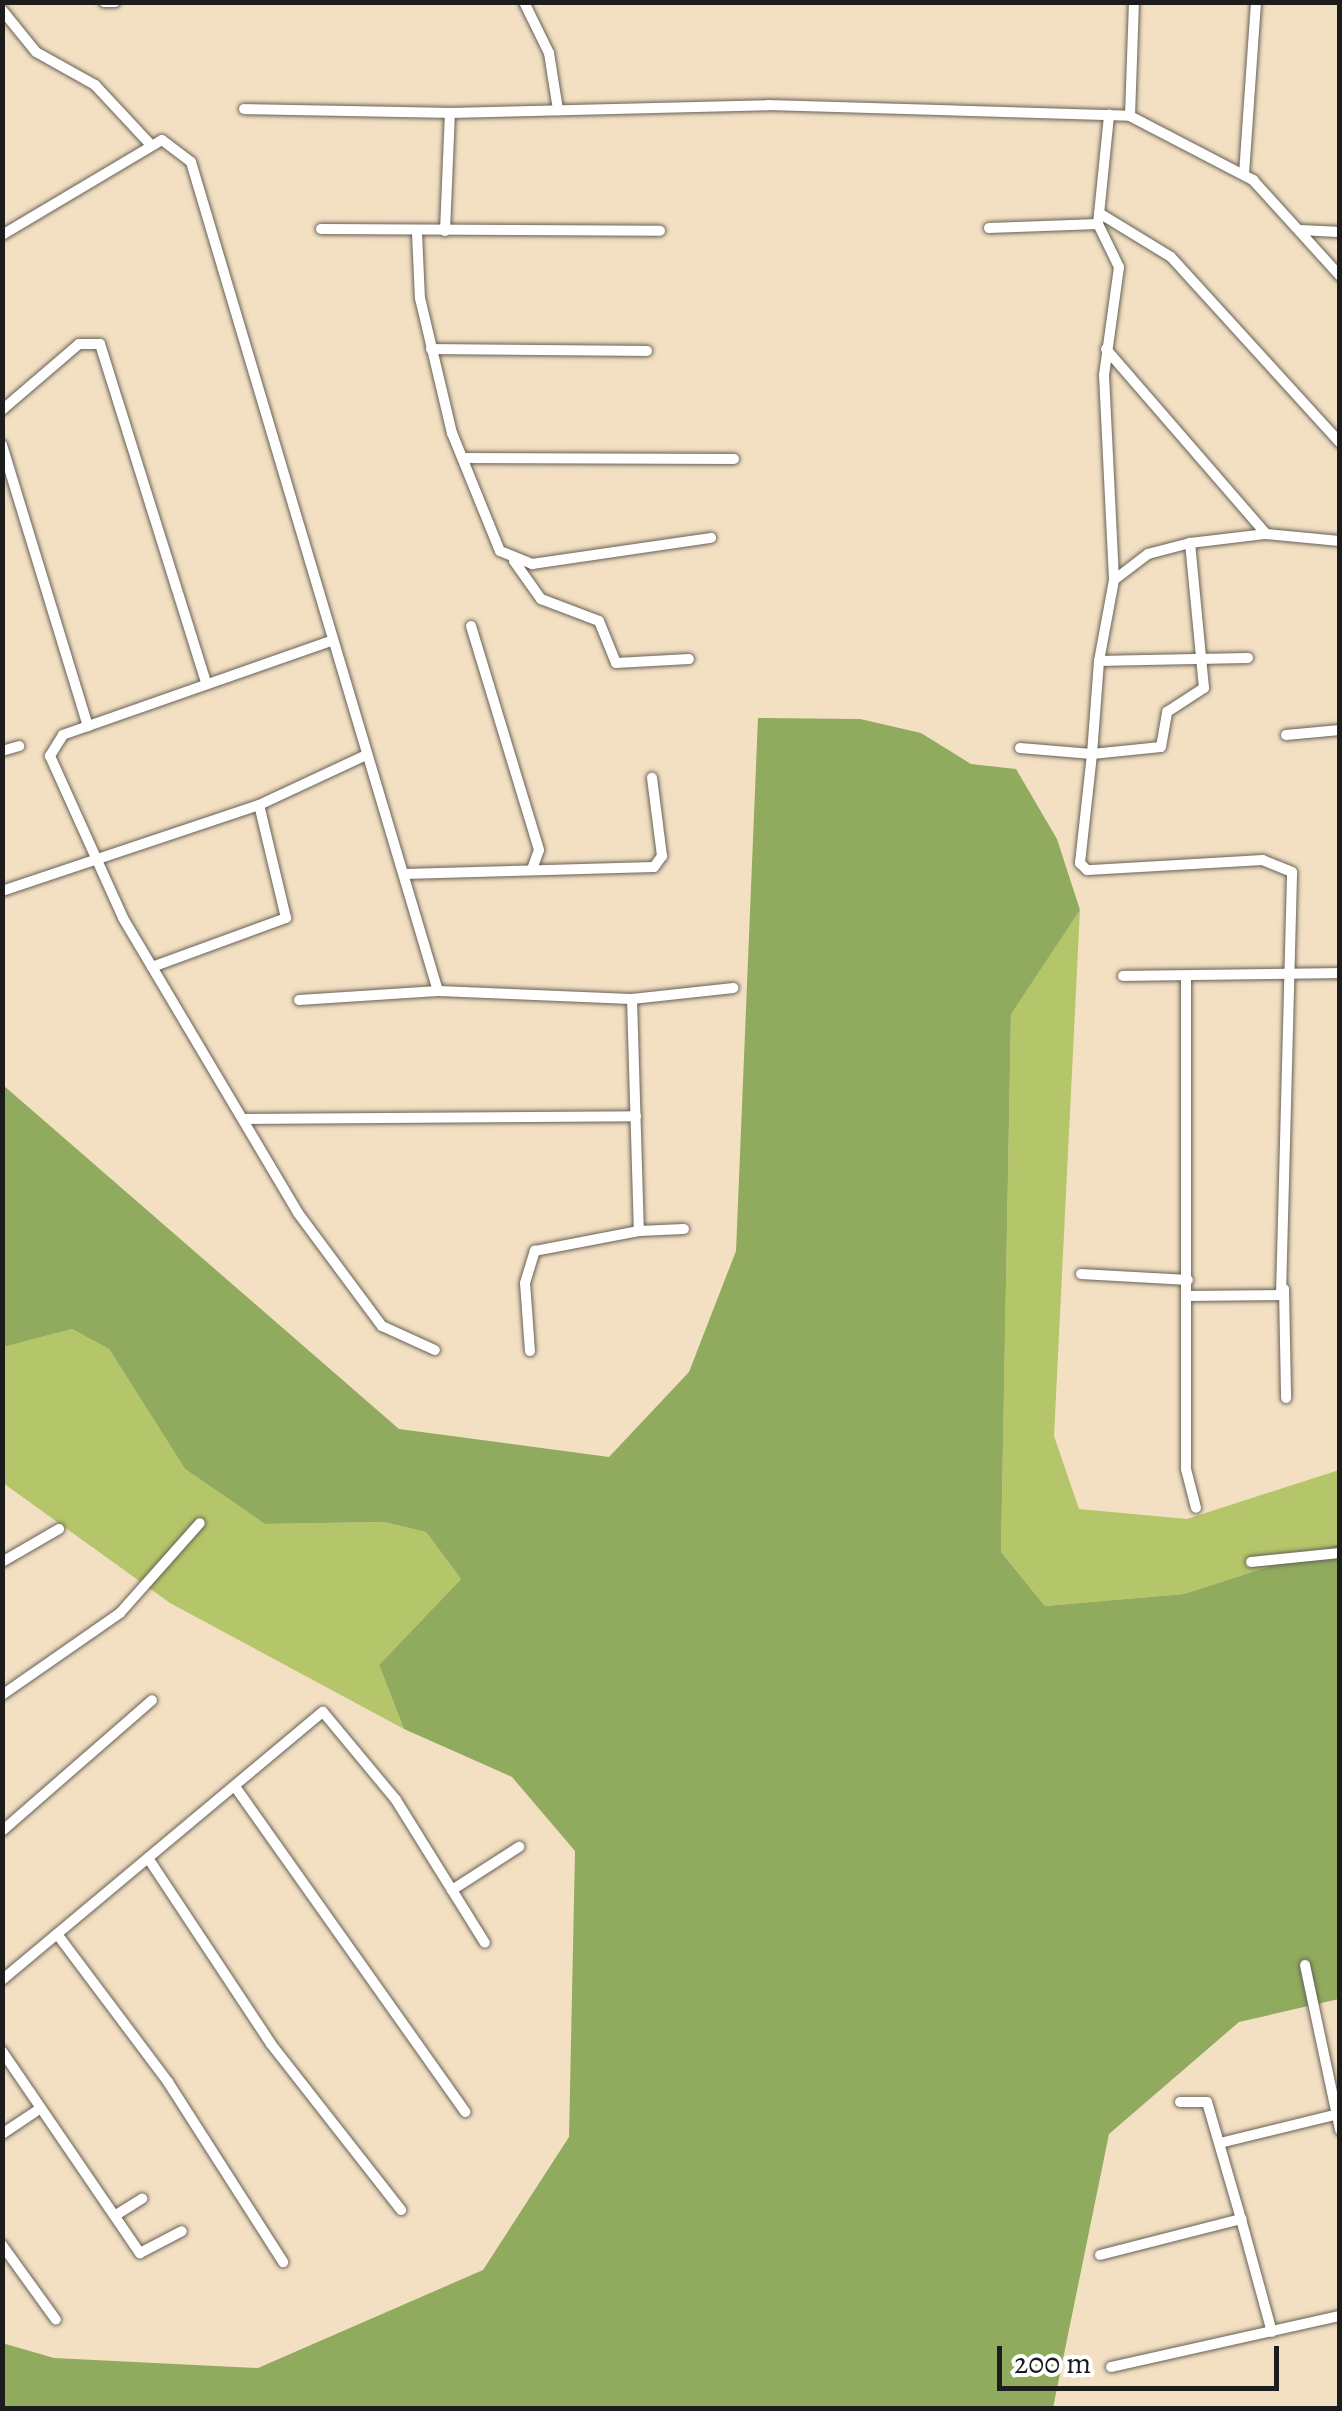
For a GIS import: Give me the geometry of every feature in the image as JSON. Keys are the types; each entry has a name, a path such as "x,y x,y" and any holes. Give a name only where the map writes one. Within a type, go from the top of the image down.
{"street":[{"path":"104,2 115,2"},
{"path":"524,2 549,54 558,110"},
{"path":"1130,116 1134,2"},
{"path":"1244,174 1256,2"},
{"path":"2,10 36,52 95,85 152,145"},
{"path":"244,109 1130,116 1244,174 1340,276"},
{"path":"445,232 450,113"},
{"path":"1109,115 1099,218 1119,267 1106,350 1114,580 1099,661 1080,863 1116,875 1284,861 1292,872 1284,1280 1286,1398"},
{"path":"2,235 152,145 175,143 196,172 328,642 438,991"},
{"path":"988,228 1099,218 1171,258 1340,443"},
{"path":"322,230 660,231"},
{"path":"1300,230 1340,232"},
{"path":"416,233 430,350 482,521 541,599 599,621 616,663 689,660"},
{"path":"2,389 6,405 80,344 100,344 206,682"},
{"path":"430,350 647,351"},
{"path":"1106,350 1266,534"},
{"path":"2,445 88,726"},
{"path":"464,458 734,459"},
{"path":"1114,580 1148,554 1190,543 1266,534 1340,541"},
{"path":"514,560 710,538"},
{"path":"1020,748 1092,754 1161,747 1168,712 1204,688 1190,543"},
{"path":"471,626 537,839 532,869"},
{"path":"328,642 88,726 49,748 95,861 152,968 298,1214 382,1326 435,1350"},
{"path":"1099,661 1248,658"},
{"path":"1286,735 1340,730"},
{"path":"2,751 19,746"},
{"path":"2,891 259,805 364,756"},
{"path":"404,874 654,867 662,856 652,778"},
{"path":"152,968 286,918 259,805"},
{"path":"1123,976 1340,973"},
{"path":"1186,976 1186,1469 1196,1508"},
{"path":"299,1000 438,991 632,999 733,988"},
{"path":"632,999 639,1231"},
{"path":"244,1119 636,1116"},
{"path":"530,1351 525,1283 536,1252 639,1231 684,1229"},
{"path":"1081,1274 1188,1280"},
{"path":"1189,1296 1277,1299 1284,1280"},
{"path":"2,1695 120,1613 200,1523"},
{"path":"2,1562 59,1529"},
{"path":"1250,1562 1340,1553"},
{"path":"2,1831 152,1700"},
{"path":"2,1980 236,1788 254,1763 328,1712 485,1943"},
{"path":"236,1788 464,2112"},
{"path":"452,1890 519,1847"},
{"path":"150,1861 271,2044 401,2210"},
{"path":"57,1934 168,2082 283,2262"},
{"path":"1305,1965 1312,2021 1333,2077 1331,2116 1340,2130"},
{"path":"2,2051 38,2110 144,2254 182,2231"},
{"path":"1180,2102 1207,2102 1224,2142 1272,2332"},
{"path":"2,2134 38,2110"},
{"path":"1224,2142 1331,2116"},
{"path":"116,2214 142,2199"},
{"path":"1100,2255 1242,2219"},
{"path":"2,2245 56,2320"},
{"path":"1111,2367 1340,2316"}],"green space":[{"path":"758,718 860,719 921,733 971,764 1016,769 1057,839 1080,910 1011,1014 1001,1552 1045,1606 1184,1594 1339,1544 1339,1999 1239,2022 1109,2134 1053,2408 3,2408 2,2343 54,2358 258,2368 483,2270 569,2137 575,1851 512,1777 404,1729 379,1665 461,1579 426,1532 384,1522 265,1524 185,1469 109,1349 72,1329 3,1347 3,1085 399,1429 609,1457 689,1372 736,1251"},
{"path":"1080,910 1054,1436 1079,1509 1187,1519 1339,1470 1339,1544 1184,1594 1045,1606 1001,1552 1011,1013"},
{"path":"72,1329 109,1349 185,1469 265,1524 384,1522 426,1532 461,1579 379,1665 404,1729 170,1603 3,1483 2,1347"}]}
